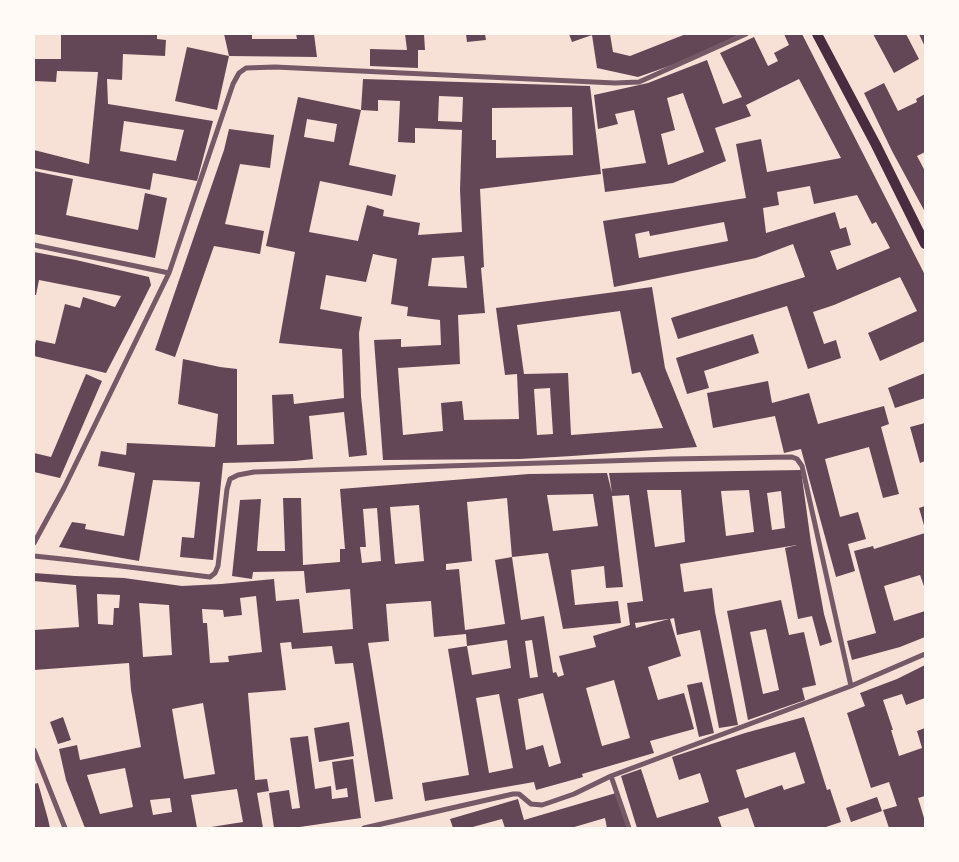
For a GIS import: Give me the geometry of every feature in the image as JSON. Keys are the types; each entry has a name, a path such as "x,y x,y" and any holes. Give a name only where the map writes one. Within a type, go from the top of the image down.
{"main road":[{"path":"817,34 876,145 925,244"}],"street":[{"path":"34,543 64,488 169,273 233,84 239,73 246,68 275,67 615,83 639,82 746,34"},
{"path":"34,246 169,273"},
{"path":"34,556 210,577 215,573 218,566 227,489 230,479 238,475 254,472 792,457 797,459 802,466 851,686"},
{"path":"364,828 513,794 519,794 531,804 542,805 574,794 611,776 851,686 925,654"},
{"path":"34,750 65,828"},
{"path":"611,776 629,828"}],"building":[{"path":"61,34 157,34 157,39 166,40 165,56 123,54 122,80 107,79 108,104 213,121 197,181 153,173 150,190 34,168 34,150 89,164 98,72 57,71 56,82 34,81 34,59 61,59","holes":["124,121 184,130 176,161 120,151"]},
{"path":"224,34 252,34 252,39 297,39 296,34 314,34 317,57 229,56"},
{"path":"405,34 424,34 425,50 418,50 418,68 370,66 370,49 407,50"},
{"path":"466,34 485,34 486,40 467,42"},
{"path":"569,34 595,34 572,42"},
{"path":"610,34 613,52 630,56 686,34 740,34 689,59 638,77 597,68 592,35"},
{"path":"784,34 802,34 925,275 925,341 880,361 868,333 917,311 900,277 813,312 824,344 836,340 841,358 808,369 787,306 678,339 671,318 805,277 793,244 756,258 614,287 603,221 746,198 736,144 761,139 767,172 841,158 799,79 746,105 751,116 715,128 726,161 673,183 605,192 602,169 646,163 634,110 615,114 618,124 598,129 594,95 648,83 707,60 723,104 742,97 720,53 754,37 768,66 778,61 774,53 789,45","holes":["683,93 704,152 668,165 661,134 675,130 667,98","810,186 814,204 857,195 872,224 876,222 890,248 837,270 830,251 851,245 846,227 840,229 835,212 766,233 763,208 779,205 777,192","724,222 728,241 639,258 635,234 649,231 650,236"]},
{"path":"873,34 906,34 919,59 894,73"},
{"path":"919,34 925,34 925,47"},
{"path":"187,47 229,56 217,110 175,101"},
{"path":"363,79 590,86 601,174 480,189 484,267 481,268 485,313 458,315 460,364 398,368 403,435 443,431 441,403 462,401 464,420 519,419 517,374 505,375 496,308 652,287 665,368 697,447 520,459 383,460 374,340 401,339 401,347 441,345 440,320 407,316 408,307 391,304 397,259 373,254 366,282 326,275 320,309 362,317 359,333 361,396 367,455 349,457 344,412 309,416 313,459 223,463 213,560 180,557 182,537 194,538 200,482 153,480 139,561 59,547 72,522 86,524 85,529 124,536 135,473 98,466 101,451 126,455 127,443 215,447 218,414 178,404 183,359 237,369 237,445 274,444 272,395 293,394 294,404 344,398 342,349 279,343 295,252 266,246 298,97 361,110","holes":["439,96 463,97 462,122 438,121","378,100 400,101 398,142 415,143 415,128 462,130 460,190 462,232 418,235 420,223 383,216 384,210 367,205 358,241 309,232 320,181 392,196 396,175 349,165 361,110 378,111","572,107 573,155 496,158 496,140 492,140 492,108","307,119 337,124 334,142 304,137","464,256 467,288 428,286 432,258","620,311 632,374 640,372 663,428 571,435 568,373 524,374 517,325","550,388 553,434 537,435 534,389"]},
{"path":"884,83 898,111 917,102 916,99 925,94 925,152 917,156 925,171 925,212 892,151 864,93"},
{"path":"229,129 274,135 270,168 240,164 225,224 264,231 260,254 214,246 175,357 155,350 224,150"},
{"path":"34,171 73,179 66,215 138,230 145,193 167,198 155,258 34,234"},
{"path":"34,252 149,277 151,285 106,373 34,356 36,340 55,344 65,304 80,308 83,297 115,307 121,296 39,280 36,295 34,295"},
{"path":"753,334 759,353 704,371 709,388 687,394 676,358"},
{"path":"925,373 925,398 895,408 888,388"},
{"path":"86,374 102,381 60,478 34,472 34,453 51,457"},
{"path":"768,381 772,403 809,393 818,424 884,406 889,424 881,427 899,494 883,498 869,447 825,459 840,517 858,512 866,539 848,544 855,571 836,577 801,449 784,453 775,416 713,428 707,393"},
{"path":"925,423 925,461 920,463 910,427"},
{"path":"801,470 811,543 824,614 832,642 820,646 812,616 798,619 785,548 797,545 680,564 684,592 712,588 715,612 738,725 719,728 700,630 677,635 674,618 670,619 681,656 648,667 658,700 684,693 694,729 650,741 654,753 582,774 583,777 536,790 534,782 425,801 422,783 469,775 448,649 467,646 466,634 434,637 431,601 386,604 389,641 368,643 393,799 375,802 353,663 335,664 332,646 292,649 291,642 280,643 286,690 248,693 255,780 267,779 269,791 257,793 263,828 211,828 243,822 237,789 191,795 197,828 85,828 66,780 59,749 77,745 80,760 141,747 131,690 129,663 34,670 34,630 79,627 76,585 34,581 34,573 124,578 182,586 274,579 276,601 299,599 303,633 353,629 350,589 306,593 304,571 253,572 252,579 232,576 240,500 261,499 257,551 285,551 283,498 301,498 303,565 340,562 340,549 345,549 340,489 529,474 607,473 612,493 609,473","holes":["647,490 681,490 685,542 655,547","749,490 754,532 726,536 721,491","781,491 785,528 772,530 767,493","593,494 598,526 553,531 547,495","629,495 643,601 627,603 630,625 593,636 596,647 559,656 564,675 558,677 556,672 553,673 544,616 521,620 512,557 548,553 563,629 621,623 618,601 575,605 571,570 604,566 606,588 623,587 612,496","507,498 512,557 495,560 505,624 465,630 459,569 446,570 446,564 472,561 467,502","419,505 424,561 395,564 390,507","377,508 381,561 362,563 360,547 366,547 363,509","97,594 120,595 119,608 114,608 113,625 98,624","256,596 262,652 228,656 229,662 210,663 207,623 203,623 202,609 223,610 224,617 242,615 240,598","139,603 169,605 172,655 143,657","669,619 636,628 635,623","507,640 511,668 472,675 467,646","532,640 538,677 530,678 525,641","614,680 630,738 602,746 586,688","543,693 561,763 549,767 543,745 526,750 518,699","499,694 513,768 489,773 476,698","203,703 215,774 184,779 172,709","125,768 133,807 100,814 87,775","170,798 172,812 153,815 150,800"]},
{"path":"925,506 925,529 919,508"},
{"path":"925,533 925,589 920,575 884,586 894,621 925,611 925,637 900,647 852,660 847,641 876,633 854,551 873,546 874,549"},
{"path":"781,600 789,635 804,632 816,685 802,688 805,700 748,720 727,611","holes":["766,629 779,690 763,694 750,632"]},
{"path":"925,665 925,698 906,705 902,694 883,700 899,756 922,748 917,731 925,728 925,796 918,798 925,821 925,828 889,828 883,810 897,806 889,782 871,788 847,713 865,706 860,693 897,679"},
{"path":"702,682 714,733 699,737 687,685"},
{"path":"63,717 71,740 58,744 50,722"},
{"path":"804,717 827,790 830,789 841,822 823,828 755,828 748,808 718,817 722,828 637,828 621,776 641,769 657,818 709,802 700,773 679,780 672,757 745,733","holes":["795,752 805,783 784,790 782,785 745,798 736,770"]},
{"path":"349,722 354,756 319,762 314,728"},
{"path":"308,736 315,789 331,786 332,799 348,797 347,788 336,790 332,762 353,759 361,818 293,828 274,828 269,793 289,790 292,809 300,808 290,738"},
{"path":"38,783 50,828 34,828 34,784"},
{"path":"616,793 627,828 607,828 605,818 571,828 505,828 502,819 469,828 453,828 450,819 518,799 524,820"},
{"path":"877,797 882,811 851,822 846,808"}]}
